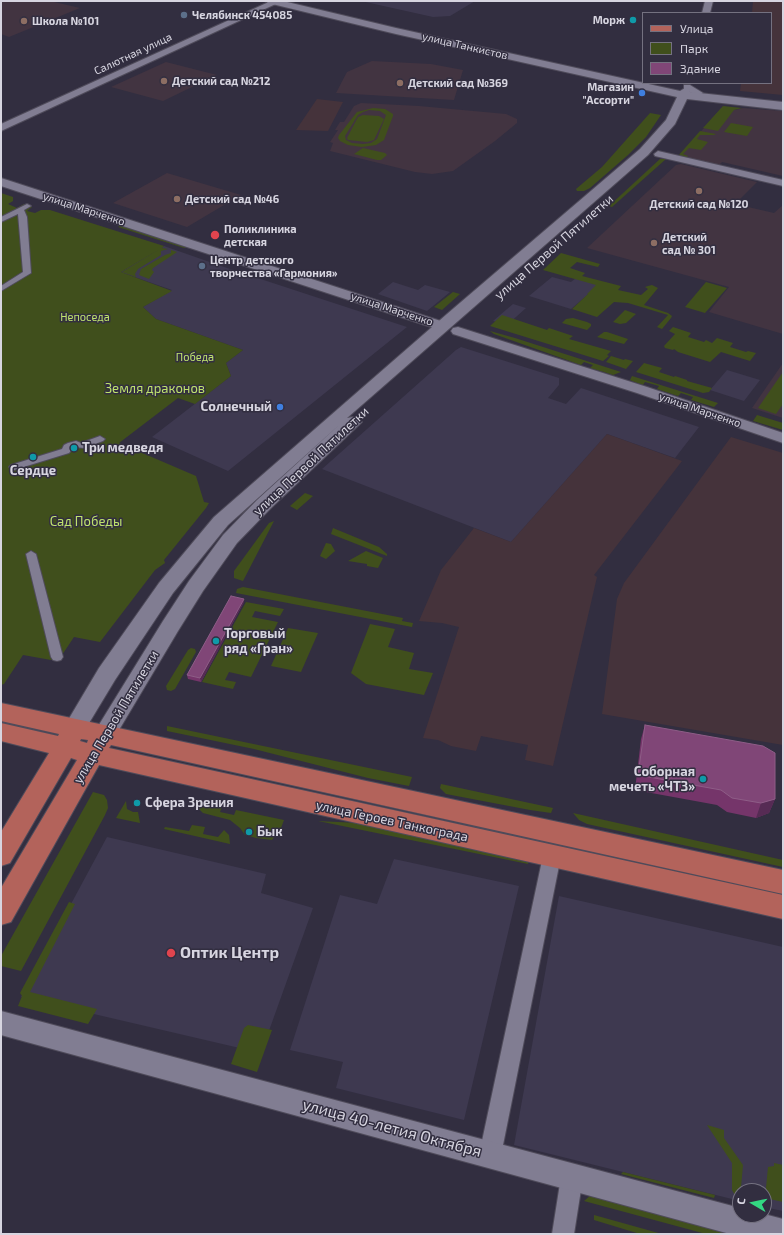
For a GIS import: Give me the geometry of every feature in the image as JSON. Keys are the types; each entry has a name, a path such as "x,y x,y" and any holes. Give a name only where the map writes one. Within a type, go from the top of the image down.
{"main road":[{"name":"улица Танкистов","path":"273,2 660,89 783,106"},
{"name":"улица Танкистов","path":"691,93 783,101"},
{"name":"улица Первой Пятилетки","path":"1,913 99,744 177,614 230,539 264,504 644,152 671,121 691,93"},
{"name":"улица Первой Пятилетки","path":"529,268 658,154 672,140 686,120"},
{"name":"улица Первой Пятилетки","path":"1,855 107,674 166,588 199,546 255,490 456,326"},
{"name":"улица Героев Танкограда","path":"1,712 69,737 555,845 783,907"},
{"name":"улица Героев Танкограда","path":"1,732 69,737"},
{"name":"улица Героев Танкограда","path":"555,845 783,882"}],"street":[{"path":"706,12 709,1"},
{"name":"Салютная улица","path":"1,128 273,2"},
{"path":"658,154 783,182"},
{"name":"улица Марченко","path":"1,182 456,326 783,438"},
{"path":"1,220 24,208 23,217 27,273 1,289"},
{"path":"14,467 66,451 67,447 71,444 81,446 100,439"},
{"path":"31,554 57,657"},
{"path":"490,1155 555,845"},
{"name":"улица 40-летия Октября","path":"1,1023 783,1234"},
{"path":"563,1234 572,1177"}],"shaded area":[{"name":"Школа №101","path":"1,1 50,1 80,8 9,37 1,34"},
{"path":"361,1 475,1 450,16 433,17"},
{"path":"753,1 783,1 783,95 740,91 741,84 772,84 772,12 752,12"},
{"name":"Детский сад №369","path":"372,61 431,64 463,70 454,100 336,93 347,72"},
{"name":"Детский сад №212","path":"166,62 217,75 163,101 111,87"},
{"path":"317,99 343,102 328,131 296,130"},
{"path":"361,103 419,106 506,114 517,119 517,123 453,171 432,174 415,172 330,151 333,143 330,142 338,130 335,130 340,122 344,122 354,106"},
{"path":"721,108 735,110 743,108 783,111 783,176 722,162 719,165 680,156"},
{"path":"681,164 757,182 735,204 774,213 783,205 783,334 709,312 729,287 587,248 676,165"},
{"name":"Детский сад №46","path":"167,173 241,195 187,227 113,203"},
{"path":"164,246 407,327 228,471 152,437 231,376 226,363 243,350 156,319 143,307 172,290 120,272"},
{"path":"552,277 571,282 576,278 599,285 571,309 529,296"},
{"path":"393,282 418,290 425,285 450,292 427,311 378,294"},
{"path":"513,304 526,308 507,325 493,321"},
{"path":"461,347 559,378 559,385 548,398 566,404 581,388 699,427 675,458 607,434 511,542 322,469"},
{"path":"783,363 783,418 752,408"},
{"path":"727,370 760,380 744,401 710,390"},
{"path":"607,434 682,461 594,575 597,577 553,766 525,760 528,745 481,736 476,751 451,746 438,740 423,738 459,627 442,623 419,621 441,570 474,528 511,542"},
{"path":"731,437 783,453 783,745 602,714 617,599 624,583"},
{"name":"Оптик Центр","path":"107,837 266,874 261,893 313,908 261,1053 21,997"},
{"path":"394,859 519,886 464,1120 336,1088 343,1062 290,1050 340,895 377,904"},
{"path":"559,896 783,947 783,1211 772,1209 772,1183 732,1183 732,1199 514,1145"}],"green space":[{"path":"723,106 742,108 734,110 718,131 703,128"},
{"path":"373,108 385,109 393,114 384,140 376,145 362,147 348,145 340,141 338,138 339,135 357,112","holes":["369,110 380,111 386,115 377,139 371,143 363,144 352,143 346,140 345,136 358,115"]},
{"path":"650,113 661,115 646,137 590,188 584,191 577,191 576,189 602,167"},
{"path":"363,115 379,116 384,119 374,140 367,142 348,140 347,138 358,117"},
{"path":"731,123 753,127 747,136 724,132"},
{"path":"700,131 716,134 700,135 697,139 708,142 701,150 689,148 683,154 688,156 686,158 678,156"},
{"path":"363,148 385,153 387,155 381,160 377,160 354,154"},
{"path":"660,159 666,159 612,207 609,206"},
{"name":"Сад Победы","path":"1,193 13,197 13,201 8,204 17,208 24,204 32,207 27,211 35,213 41,210 50,210 164,246 162,248 168,249 161,251 161,255 138,269 135,274 136,277 122,272 160,249 121,272 172,291 143,307 156,319 243,350 226,363 231,376 195,404 178,398 119,443 196,476 204,502 209,503 206,508 164,560 165,563 155,570 100,642 74,637 62,655 51,660 23,655 4,684 1,685"},
{"path":"121,225 187,247 184,248 118,227"},
{"path":"171,250 177,252 153,268 152,270 154,272 149,279 139,275 141,269 171,253"},
{"path":"561,253 600,264 598,267 577,262 570,268 585,273 582,276 621,286 618,290 641,295 648,289 645,287 652,285 658,288 644,305 668,313 672,316 671,318 662,329 657,327 668,315 628,303 614,302 597,317 572,309 596,285 543,270"},
{"path":"706,282 727,288 705,313 685,307"},
{"path":"453,292 460,294 442,310 434,307"},
{"path":"625,310 636,314 626,323 620,324 613,322"},
{"path":"502,315 547,330 549,328 573,336 569,339 611,351 607,355 609,356 603,361 490,326"},
{"path":"573,318 587,322 591,324 591,326 587,330 562,323 566,319"},
{"path":"673,327 691,333 688,337 704,342 706,340 712,343 717,338 733,343 730,347 746,352 756,353 750,361 721,352 710,362 678,352 674,349 665,348 664,346 675,334 669,331"},
{"path":"490,331 621,372 613,375 590,368 593,365 584,362 581,365 494,334"},
{"path":"604,332 628,339 624,344 597,337"},
{"path":"611,356 633,361 626,369 606,362"},
{"path":"644,363 662,368 659,372 712,388 709,392 703,393 636,372"},
{"path":"783,372 783,404 776,414 758,408"},
{"path":"632,376 718,403 714,407 691,400 693,397 681,393 678,396 657,389 659,386 645,382 643,385 632,381 630,380"},
{"path":"757,415 783,423 783,430 753,421"},
{"path":"305,493 313,496 297,510 290,506"},
{"path":"274,521 243,581 234,578 234,571 269,523"},
{"path":"333,528 379,547 387,554 387,556 331,534"},
{"path":"326,543 331,544 335,551 326,559 320,556"},
{"path":"366,551 383,558 378,568 367,566 367,564 348,561"},
{"path":"243,587 403,618 402,621 413,623 412,627 236,593 237,589"},
{"path":"246,602 284,609 280,616 255,611 252,617 278,622 251,677 229,672 225,680 236,682 233,689 202,682"},
{"path":"370,624 395,629 388,647 414,653 409,669 433,673 424,695 366,684 351,673"},
{"path":"288,628 318,633 301,672 271,666"},
{"path":"191,648 195,649 196,652 175,689 171,691 167,690 166,686 188,650"},
{"path":"167,726 412,777 409,786 368,778 254,749 167,731"},
{"path":"441,784 553,808 551,813 446,794 440,788"},
{"path":"93,792 104,795 107,800 108,808 105,815 21,971 1,966 1,956"},
{"path":"126,801 127,809 133,812 138,812 140,823 116,818"},
{"path":"196,802 222,807 220,812 234,815 236,810 284,820 281,828 272,840 256,838 245,835 240,828 230,820 203,813 198,808"},
{"path":"573,813 783,860 783,867 587,824 579,820"},
{"path":"318,821 358,823 529,860 528,864"},
{"path":"192,825 205,827 203,834 218,837 224,830 229,835 230,844 164,829 165,827 189,831"},
{"path":"69,902 75,904 30,992 97,1009 88,1024 18,1006 22,996 20,993"},
{"path":"248,1025 272,1030 257,1072 231,1064 244,1028"},
{"path":"707,1125 724,1130 724,1138 743,1165 741,1183 732,1183 732,1163"},
{"path":"774,1163 783,1165 783,1202 772,1200 772,1183 766,1183 768,1167 774,1166"},
{"path":"623,1172 715,1195 714,1198 621,1174"},
{"path":"591,1195 737,1234 706,1234 584,1201"},
{"path":"594,1215 662,1234 640,1234 594,1220"}],"building":[{"name":"Торговый ряд «Гран»","path":"231,596 244,599 200,678 187,675"},
{"name":"Соборная мечеть «ЧТЗ»","path":"645,725 763,746 775,753 775,799 761,803 732,798 721,790 638,775"}],"place":[{"name":"Челябинск 454085","path":"184,15"},
{"name":"Морж","path":"633,20"},
{"name":"Школа №101","path":"24,21"},
{"name":"Детский сад №212","path":"164,81"},
{"name":"Детский сад №369","path":"400,83"},
{"name":"Магазин \"Ассорти\"","path":"642,93"},
{"name":"Детский сад №120","path":"699,191"},
{"name":"Детский сад №46","path":"177,199"},
{"name":"Поликлиника детская","path":"215,235"},
{"name":"Детский сад № 301","path":"654,243"},
{"name":"Центр детского творчества «Гармония»","path":"202,266"},
{"name":"Солнечный","path":"280,407"},
{"name":"Три медведя","path":"74,448"},
{"name":"Сердце","path":"33,457"},
{"name":"Торговый ряд «Гран»","path":"216,641"},
{"name":"Соборная мечеть «ЧТЗ»","path":"703,779"},
{"name":"Сфера Зрения","path":"137,803"},
{"name":"Бык","path":"249,832"},
{"name":"Оптик Центр","path":"171,953"}],"park label":[{"name":"Непоседа","path":"85,317"},
{"name":"Победа","path":"195,357"},
{"name":"Земля драконов","path":"155,389"}]}
